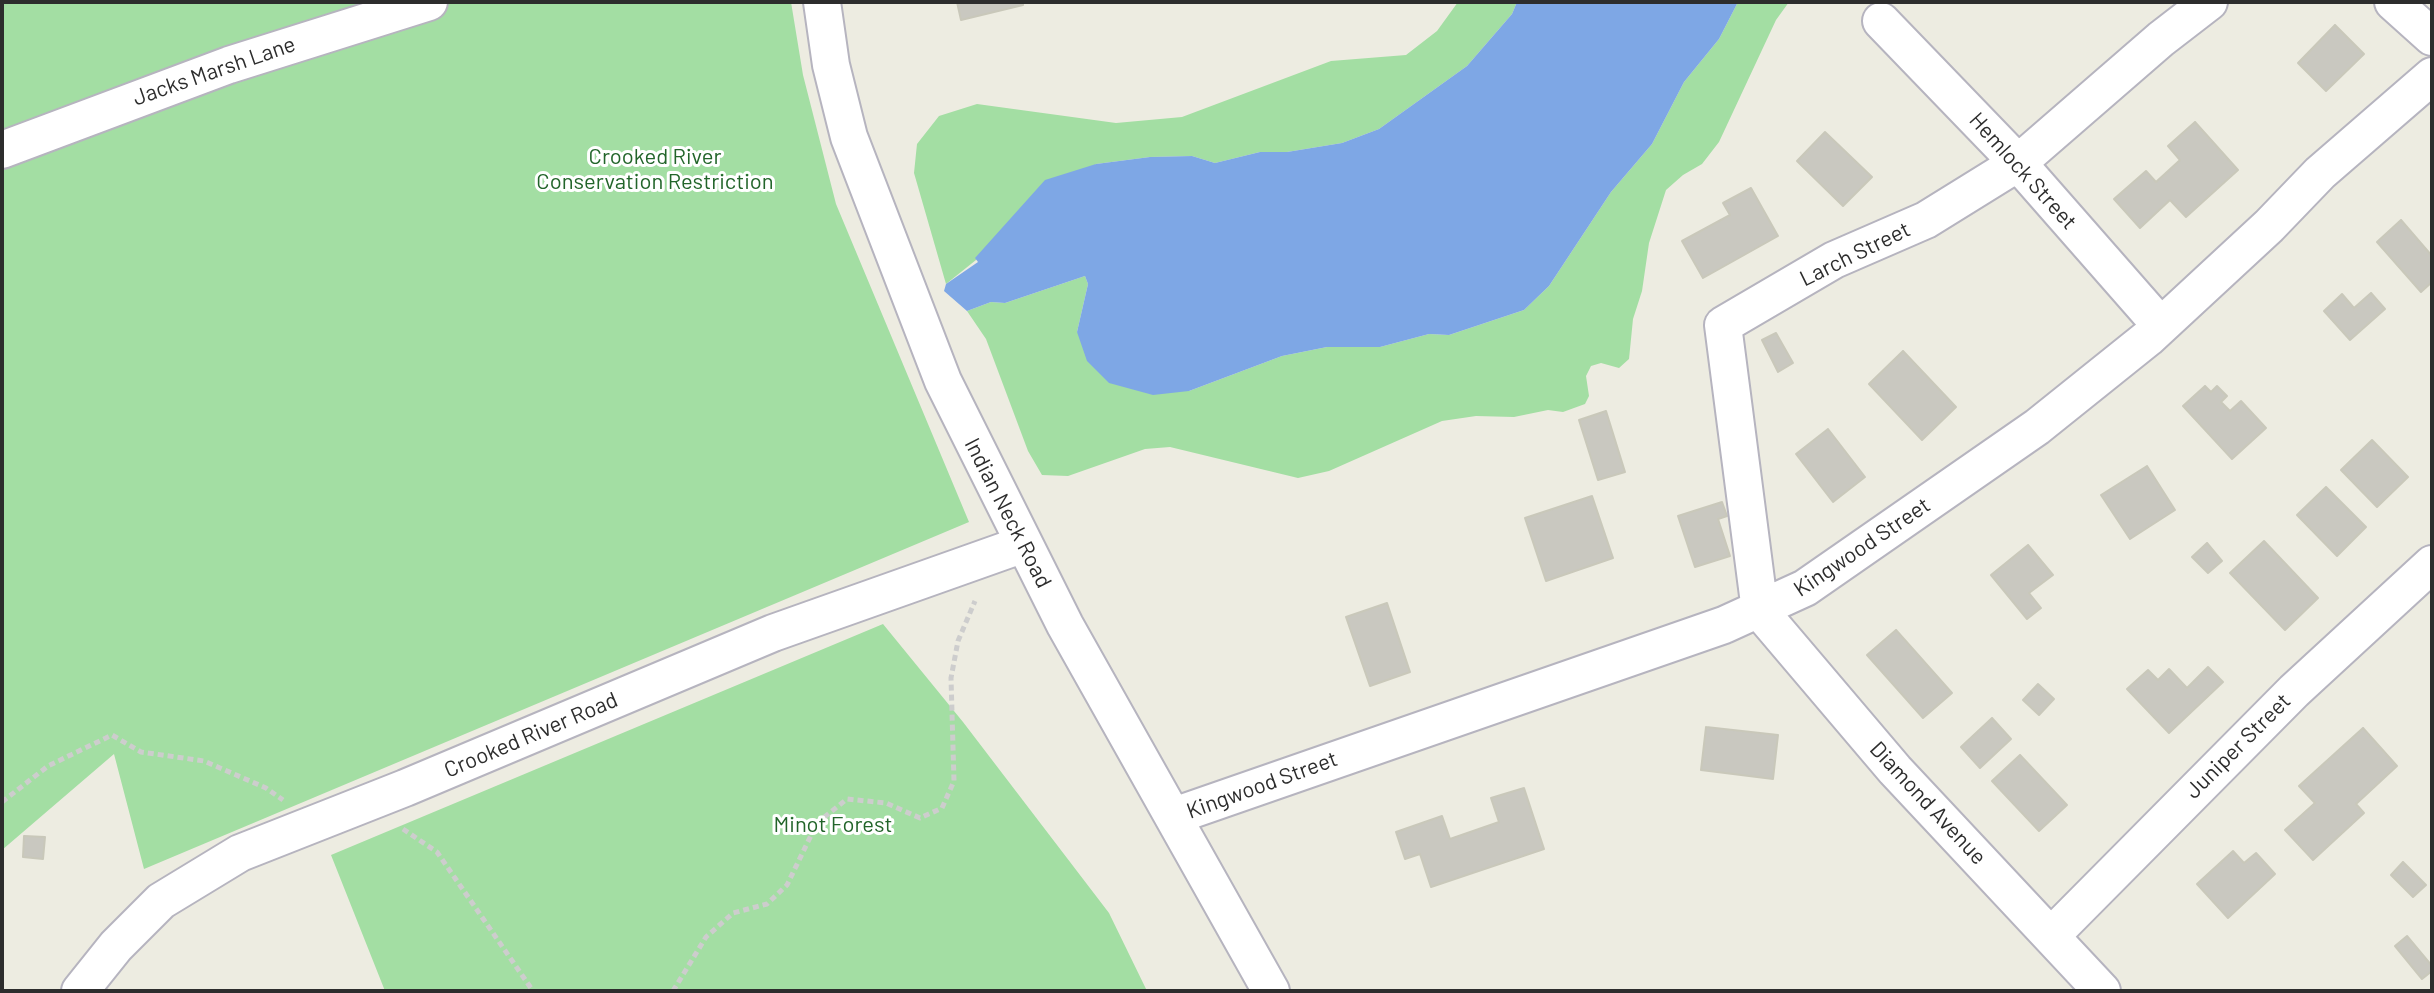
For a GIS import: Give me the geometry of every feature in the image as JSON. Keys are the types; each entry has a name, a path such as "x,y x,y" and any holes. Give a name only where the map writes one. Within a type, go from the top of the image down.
{"street":[{"name":"Jacks Marsh Lane","path":"2,150 229,65 429,2"},
{"name":"Indian Neck Road","path":"822,2 843,115 895,262 1011,549 1065,625 1271,991"},
{"name":"Larch Street","path":"1760,611 1723,325 1834,260 1926,220 2018,163 2161,39 2209,2"},
{"path":"2393,2 2432,37"},
{"name":"Hemlock Street","path":"1881,21 2018,163 2161,326"},
{"name":"Kingwood Street","path":"1174,816 1760,611 1818,580 1998,454 2161,326 2269,226 2320,173 2432,76"},
{"name":"Crooked River Road","path":"80,991 131,930 179,888 240,853 773,633 1011,549"},
{"name":"Juniper Street","path":"2051,936 2294,691 2432,564"},
{"name":"Diamond Avenue","path":"1760,611 1895,770 2102,991"}],"path":[{"path":"673,991 706,937 733,913 767,904 787,885 817,823 847,799 886,803 920,818 942,808 954,781 951,678 958,641 1011,549"},
{"path":"2,802 48,766 112,735 141,752 204,761 266,788 299,812 337,814"},
{"path":"398,827 437,852 533,991"}],"green space":[{"name":"Crooked River Conservation Restriction","path":"2,2 791,2 803,75 836,204 969,522 144,869 114,754 2,850"},
{"path":"1458,2 1517,2 1512,14 1467,66 1379,129 1342,143 1287,152 1260,152 1215,163 1192,156 1150,157 1096,164 946,284 914,173 917,144 939,116 977,104 1116,123 1182,117 1331,61 1406,55 1437,31"},
{"path":"1738,2 1789,2 1776,20 1719,142 1702,164 1666,190 1649,243 1642,291 1633,319 1629,359 1619,368 1601,363 1591,366 1586,376 1589,396 1585,404 1563,412 1548,410 1514,417 1476,416 1442,421 1329,471 1298,478 1170,447 1145,449 1068,476 1042,475 1028,451 986,339 967,311 991,302 1005,303 1085,276 1088,284 1077,332 1189,391 1282,356 1327,347 1380,347 1429,334 1449,335 1524,310 1549,286 1611,192 1652,144 1684,82 1719,39"},
{"name":"Minot Forest","path":"883,624 963,722 1109,913 1147,991 385,991 331,855"}],"water":[{"path":"1517,2 1738,2 1719,39 1684,82 1652,144 1611,192 1549,286 1524,310 1449,335 1429,334 1380,347 1327,347 1282,356 1189,391 1153,395 1109,383 1087,361 1077,332 1088,284 1085,276 1005,303 991,302 967,311 944,291 946,284 978,262 975,258 1045,180 1096,164 1150,157 1192,156 1215,163 1260,152 1287,152 1342,143 1379,129 1467,66 1512,14"}],"building":[{"path":"957,2 1023,2 1023,5 961,20"},
{"path":"2335,25 2364,54 2326,91 2298,63"},
{"path":"2195,122 2238,170 2186,217 2170,200 2140,228 2114,199 2146,171 2156,182 2180,160 2168,146"},
{"path":"1825,132 1872,177 1843,206 1797,161"},
{"path":"1751,188 1778,236 1703,278 1682,241 1730,215 1723,203"},
{"path":"2401,220 2432,256 2432,282 2421,292 2377,242"},
{"path":"2371,293 2385,309 2350,340 2324,311 2342,294 2354,308"},
{"path":"1776,333 1793,363 1778,372 1762,340"},
{"path":"1903,351 1956,407 1922,440 1869,384"},
{"path":"2205,386 2211,392 2217,386 2227,396 2221,402 2230,411 2241,401 2266,428 2232,459 2183,406"},
{"path":"1606,411 1625,472 1598,480 1579,420"},
{"path":"1828,429 1865,477 1833,502 1796,454"},
{"path":"2372,440 2408,477 2377,507 2341,470"},
{"path":"2147,466 2175,510 2130,539 2101,495"},
{"path":"2326,487 2366,527 2337,556 2297,515"},
{"path":"1592,496 1613,558 1546,581 1525,518"},
{"path":"1722,502 1727,516 1718,519 1730,556 1695,567 1678,516"},
{"path":"2264,541 2318,598 2285,630 2230,573"},
{"path":"2207,543 2222,561 2208,573 2192,557"},
{"path":"2028,545 2053,575 2029,593 2041,608 2027,619 1991,575"},
{"path":"1387,603 1410,672 1370,686 1346,617"},
{"path":"1896,630 1952,693 1923,718 1867,655"},
{"path":"2208,667 2223,682 2169,733 2127,689 2148,670 2158,680 2169,669 2187,688"},
{"path":"2038,684 2054,699 2039,715 2023,700"},
{"path":"1992,718 2011,739 1980,768 1961,747"},
{"path":"1706,727 1778,735 1773,779 1701,770"},
{"path":"2363,728 2397,766 2356,804 2364,813 2313,860 2285,830 2315,803 2299,786"},
{"path":"2020,755 2067,805 2039,831 1992,781"},
{"path":"1524,788 1544,849 1431,887 1420,854 1405,859 1396,832 1442,816 1450,839 1499,822 1491,798"},
{"path":"24,836 45,837 43,859 23,857"},
{"path":"2233,851 2244,863 2256,853 2275,874 2228,918 2197,884"},
{"path":"2403,862 2426,885 2413,897 2391,875"},
{"path":"2407,936 2432,966 2432,971 2422,979 2395,946"}]}
